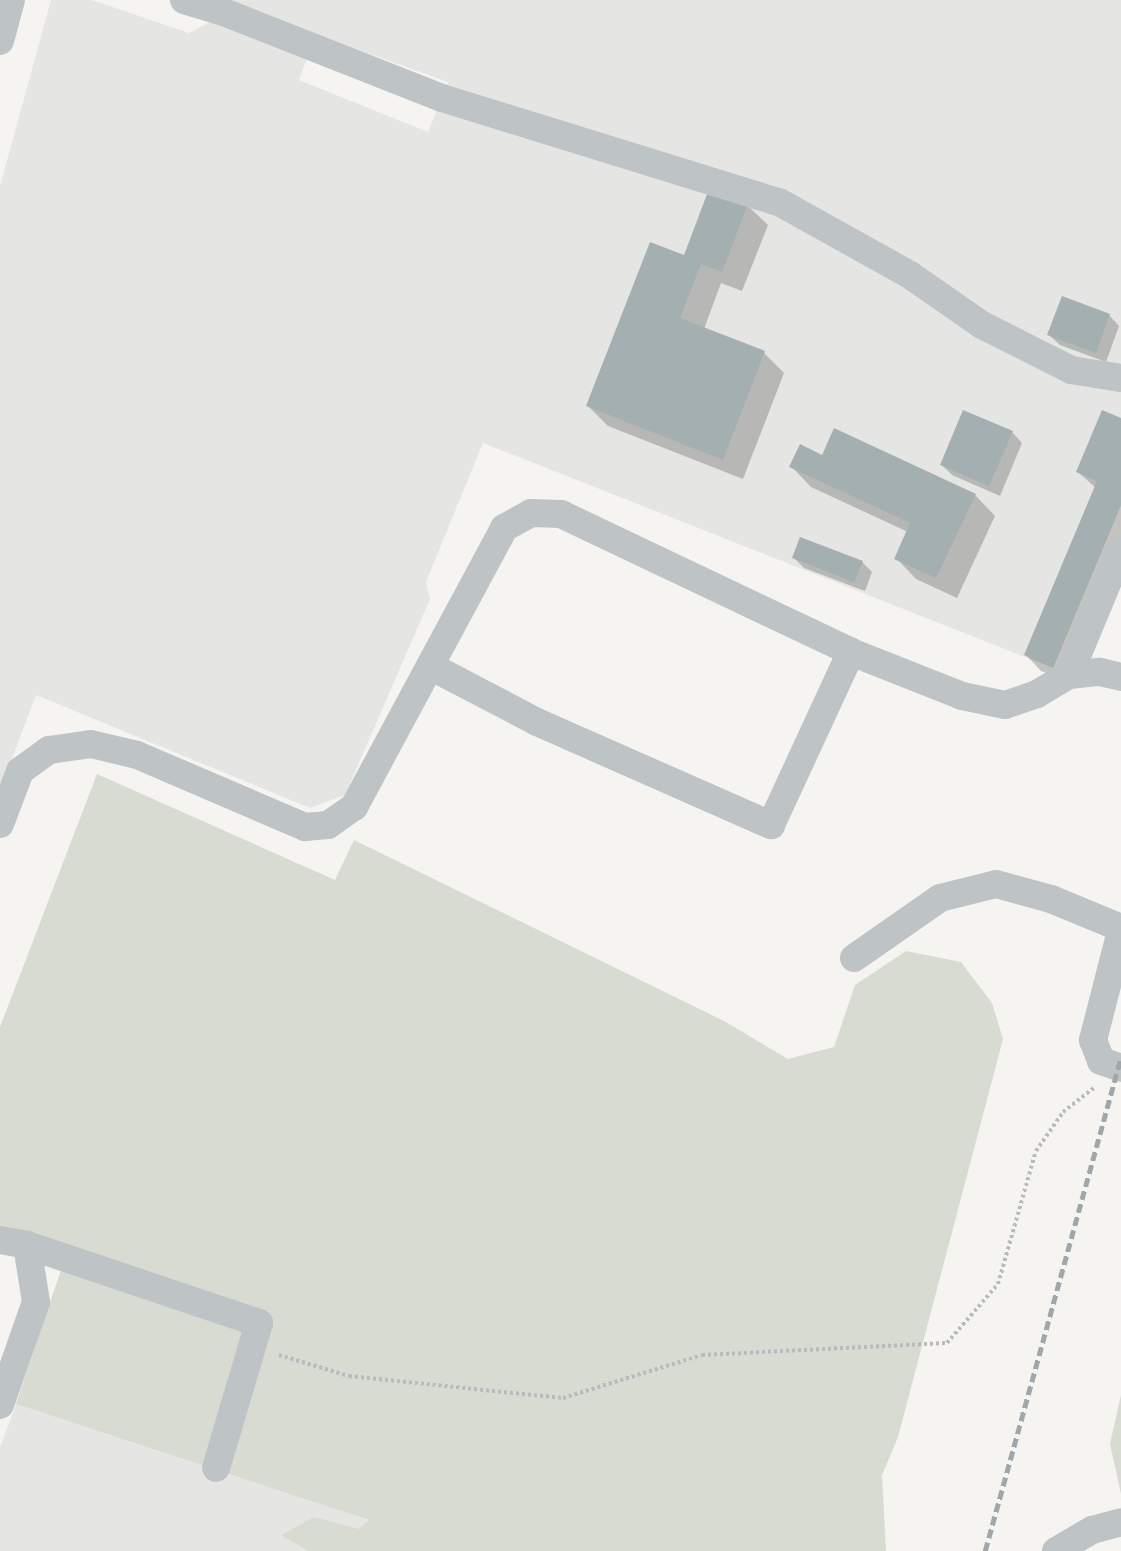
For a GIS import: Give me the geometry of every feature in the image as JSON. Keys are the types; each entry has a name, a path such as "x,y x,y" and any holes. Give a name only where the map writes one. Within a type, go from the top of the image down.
{"street":[{"path":"0,41 11,0"},
{"path":"184,0 221,11 442,98 779,202 910,276 982,325 1071,370 1121,378"},
{"path":"0,824 20,771 49,750 91,744 137,754 304,827 328,825 354,807 504,528 531,513 561,514 851,652 962,696 1005,705 1037,694 1068,675 1100,672 1121,677"},
{"path":"1068,675 1121,550"},
{"path":"430,666 537,722 771,825 851,652"},
{"path":"854,958 940,898 996,884 1052,899 1121,929 1094,1040 1101,1061 1119,1068"},
{"path":"14,1242 259,1323 216,1468"},
{"path":"0,1405 36,1302 14,1242"},
{"path":"1056,1551 1092,1530 1121,1522"}],"path":[{"path":"252,1347 349,1376 563,1398 702,1355 947,1343 998,1284 1036,1151 1063,1112 1119,1068"}],"shaded area":[{"path":"51,0 92,0 189,33 218,18 308,56 299,80 428,132 448,82 219,0 1121,0 1121,505 1053,668 483,443 426,582 430,599 345,795 310,808 36,695 0,790 0,186"},
{"path":"97,774 335,880 354,840 724,1021 788,1059 834,1047 855,985 906,951 961,962 992,1003 1003,1039 898,1437 882,1475 886,1551 308,1551 281,1535 314,1517 359,1529 369,1520 16,1404 63,1264 0,1243 0,1027"},
{"path":"1121,1395 1121,1494 1110,1444"},
{"path":"16,1404 243,1477 458,1551 0,1551 0,1448"}],"building":[{"path":"709,189 748,204 722,272 701,264 680,318 765,351 723,460 586,406 650,242 684,255"},
{"path":"1062,296 1110,314 1096,353 1047,335"},
{"path":"963,410 1013,431 989,486 940,465"},
{"path":"1102,410 1121,418 1121,505 1053,668 1024,655 1097,481 1076,472"},
{"path":"834,428 976,494 936,578 894,559 910,523 789,467 800,444 822,455"},
{"path":"800,537 863,561 854,582 792,558"}],"railway":[{"path":"985,1551 1121,1057"}]}
